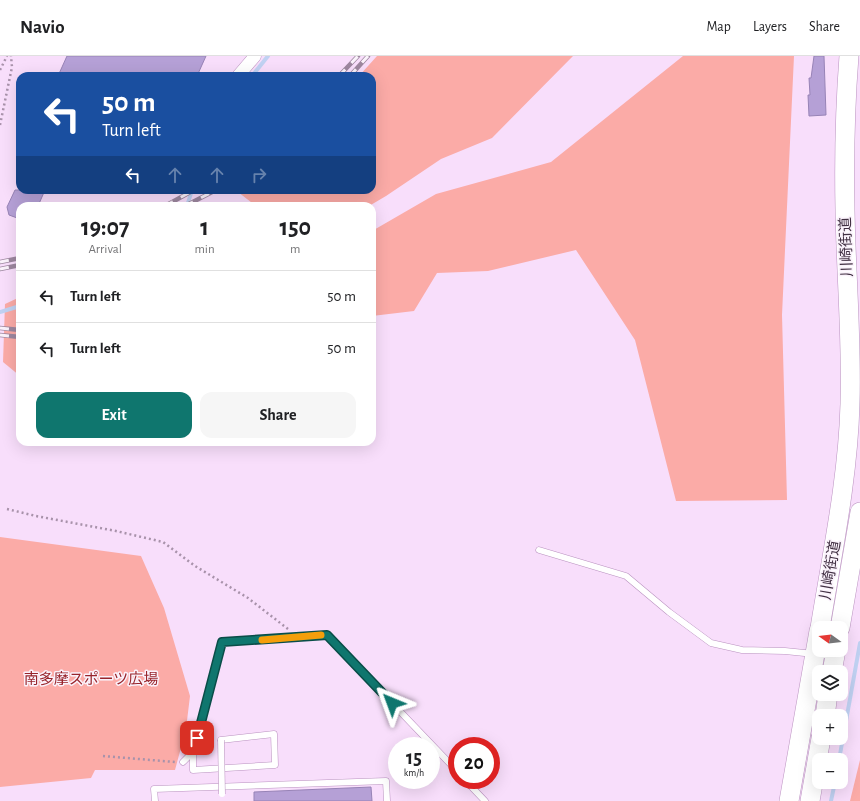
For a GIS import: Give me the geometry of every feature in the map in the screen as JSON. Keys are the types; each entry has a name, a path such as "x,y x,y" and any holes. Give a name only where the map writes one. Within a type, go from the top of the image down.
{"main road":[{"name":"川崎街道","path":"821,621 839,520 853,406 845,210 853,117 849,56"},
{"name":"川崎街道","path":"841,621 860,512"},
{"path":"789,801 814,657"},
{"path":"810,801 820,745"}],"street":[{"path":"241,72 255,56"}],"lane":[{"path":"539,550 626,576 669,612 711,643 742,650 785,651 812,654"},
{"path":"222,794 221,740 274,734 275,765 193,770 194,752 222,642 327,635 448,762"},
{"path":"183,762 194,752"},
{"path":"155,801 154,789 386,781 387,801"},
{"path":"474,789 485,801"}],"path":[{"path":"0,70 7,56"},
{"path":"0,125 12,67 11,56"},
{"path":"8,509 163,542 195,566 248,598 298,637"},
{"path":"103,756 183,762"}],"green space":[{"path":"377,56 573,56 492,138 441,159 376,202 251,202 241,194 376,194 376,72 363,72"},
{"path":"683,56 794,56 782,315 787,500 676,501 635,340 576,250 488,271 437,273 414,311 376,316 376,229 436,194 551,162"},
{"path":"16,299 16,373 3,362 5,304"},
{"name":"南多摩スポーツ広場","path":"0,537 141,556 164,608 190,696 186,729 175,770 95,770 91,778 0,787"},
{"path":"860,760 860,801 850,801"}],"building":[{"path":"67,56 206,56 199,72 60,72"},
{"path":"814,56 824,56 826,115 809,116 809,78 811,78"},
{"path":"15,190 16,194 43,194 40,202 16,202 16,218 9,215 7,207"},
{"path":"371,787 372,801 254,801 254,792"}],"waterway":[{"path":"255,72 268,56"},
{"path":"188,202 191,194"},
{"path":"0,312 16,307"},
{"path":"840,753 860,643"},
{"path":"831,801 834,789"}],"railway":[{"path":"343,72 358,56"},
{"path":"354,72 368,56"},
{"path":"172,202 187,194"},
{"path":"193,202 208,194"},
{"path":"0,262 16,259"},
{"path":"0,269 16,266"},
{"path":"0,328 16,330"},
{"path":"0,335 16,337"}],"slow traffic":[{"path":"262,640 321,635"}],"route":[{"path":"197,738 222,642 327,635 392,703"}]}
